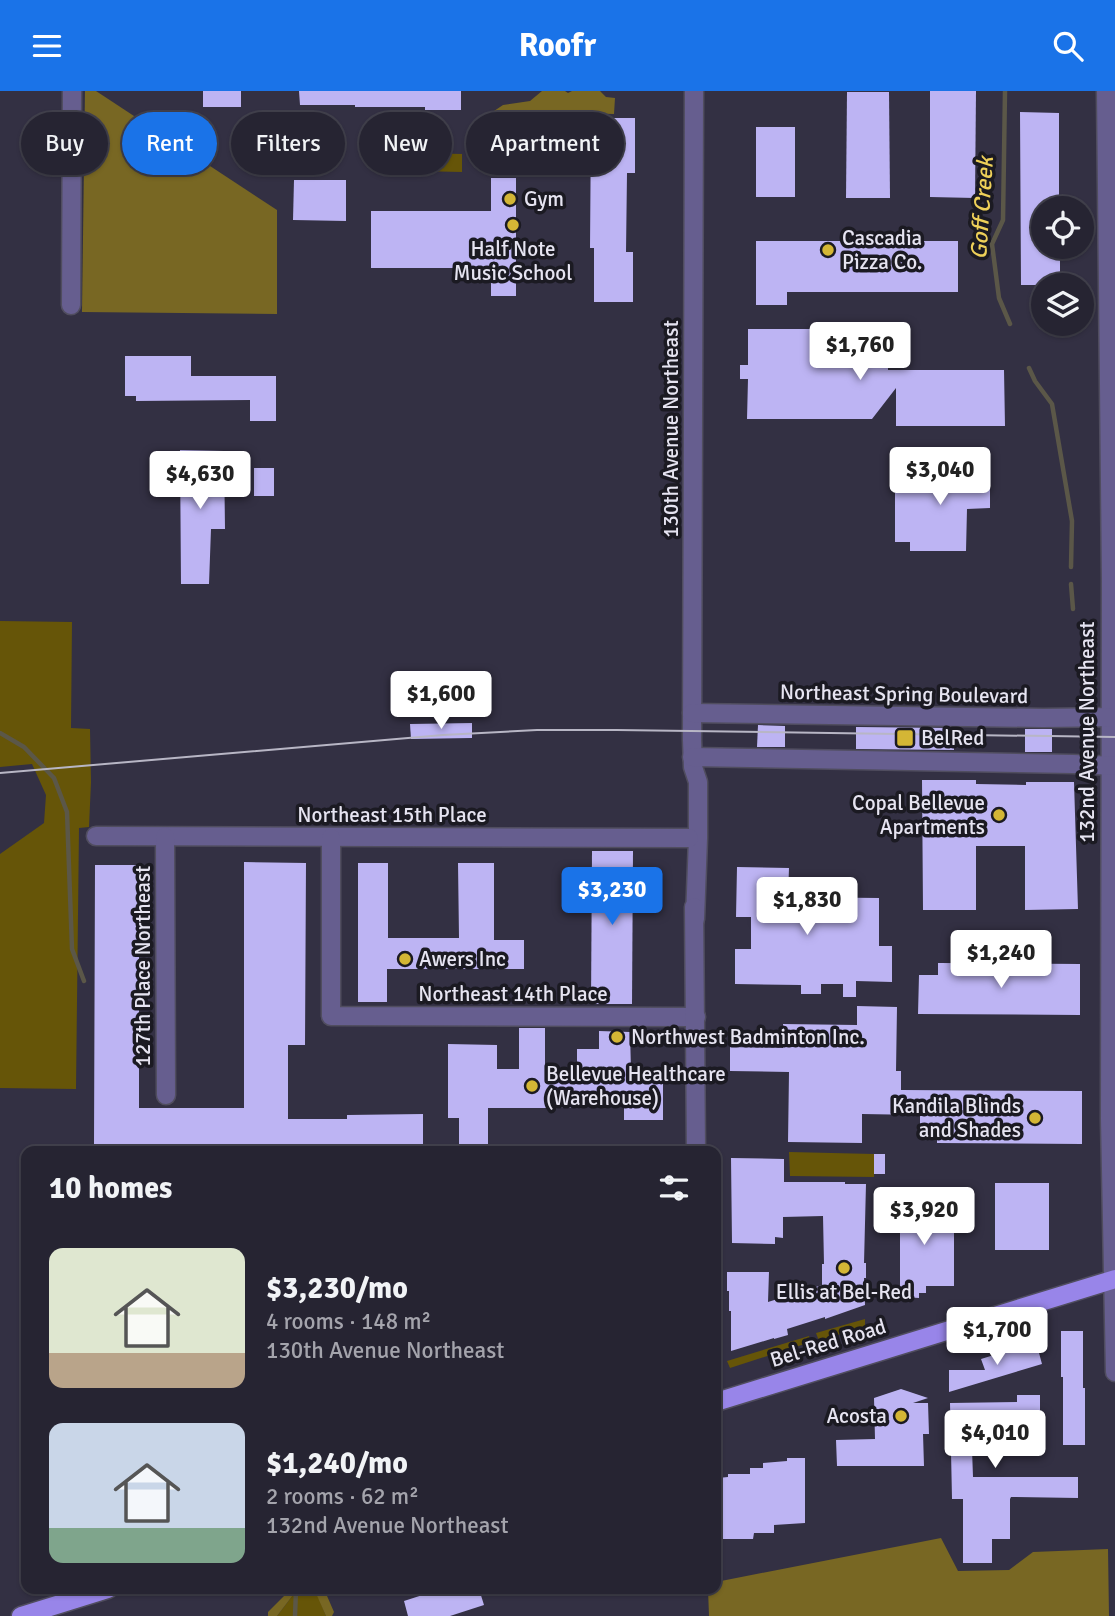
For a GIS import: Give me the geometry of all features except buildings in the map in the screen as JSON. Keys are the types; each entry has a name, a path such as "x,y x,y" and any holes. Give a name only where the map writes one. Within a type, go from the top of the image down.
{"main road":[{"name":"Bel-Red Road","path":"721,1400 1114,1279"},
{"path":"20,1616 92,1594"}],"street":[{"path":"71,305 72,91"},
{"name":"130th Avenue Northeast","path":"694,91 692,762 687,782 695,919"},
{"name":"132nd Avenue Northeast","path":"1106,91 1113,717 1110,1119 1115,1372"},
{"name":"Northeast Spring Boulevard","path":"692,713 1113,717"},
{"path":"692,762 1073,764 1113,767"},
{"name":"130th Avenue Northeast","path":"692,762 698,782 695,919 696,1146"},
{"name":"Northeast 15th Place","path":"96,836 689,838"},
{"name":"127th Place Northeast","path":"165,837 166,1095"},
{"name":"Northeast 14th Place","path":"331,838 331,1016 696,1017"}],"shaded area":[{"path":"85,91 96,91 128,112 122,112 122,175 217,175 217,171 277,210 277,314 82,312 84,175 108,175 108,112 85,112"},
{"path":"542,91 600,91 606,97 615,98 614,112 494,111 503,105 530,101"},
{"path":"452,154 462,154 462,172 452,172"},
{"path":"0,621 72,622 71,728 90,729 89,827 79,828 76,1089 0,1088 0,854 44,823 46,795 32,764 0,767"},
{"path":"789,1152 874,1154 874,1177 790,1176"},
{"path":"865,1319 865,1326 819,1341 816,1333"},
{"path":"809,1336 811,1342 730,1368 727,1361"},
{"path":"941,1538 958,1571 1009,1570 1033,1552 1108,1549 1109,1616 709,1616 708,1594 721,1594 721,1581"},
{"path":"286,1594 298,1594 293,1595 277,1616 268,1616 268,1612"},
{"path":"316,1594 326,1594 334,1612 332,1616 326,1616"},
{"path":"317,1594 326,1616 277,1616 293,1595"}],"waterway":[{"name":"Goff Creek","path":"1005,91 1003,220 992,244 999,298 1010,324"},
{"name":"Goff Creek","path":"1029,368 1052,404 1072,521 1071,567"},
{"name":"Goff Creek","path":"1071,584 1073,609"},
{"path":"0,733 24,747 54,778 67,812 72,949 84,981"},
{"path":"295,1616 296,1594"}],"tram line":[{"path":"0,773 443,735 537,730 1115,737"}],"place":[{"name":"Gym","path":"510,199"},
{"name":"Half Note Music School","path":"513,225"},
{"name":"Cascadia Pizza Co.","path":"828,250"},
{"name":"BelRed","path":"905,738"},
{"name":"Copal Bellevue Apartments","path":"999,815"},
{"name":"Awers Inc","path":"405,959"},
{"name":"Northwest Badminton Inc.","path":"617,1037"},
{"name":"Bellevue Healthcare (Warehouse)","path":"532,1086"},
{"name":"Kandila Blinds and Shades","path":"1035,1118"},
{"name":"Ellis at Bel-Red","path":"844,1268"},
{"name":"Acosta","path":"901,1416"}]}
